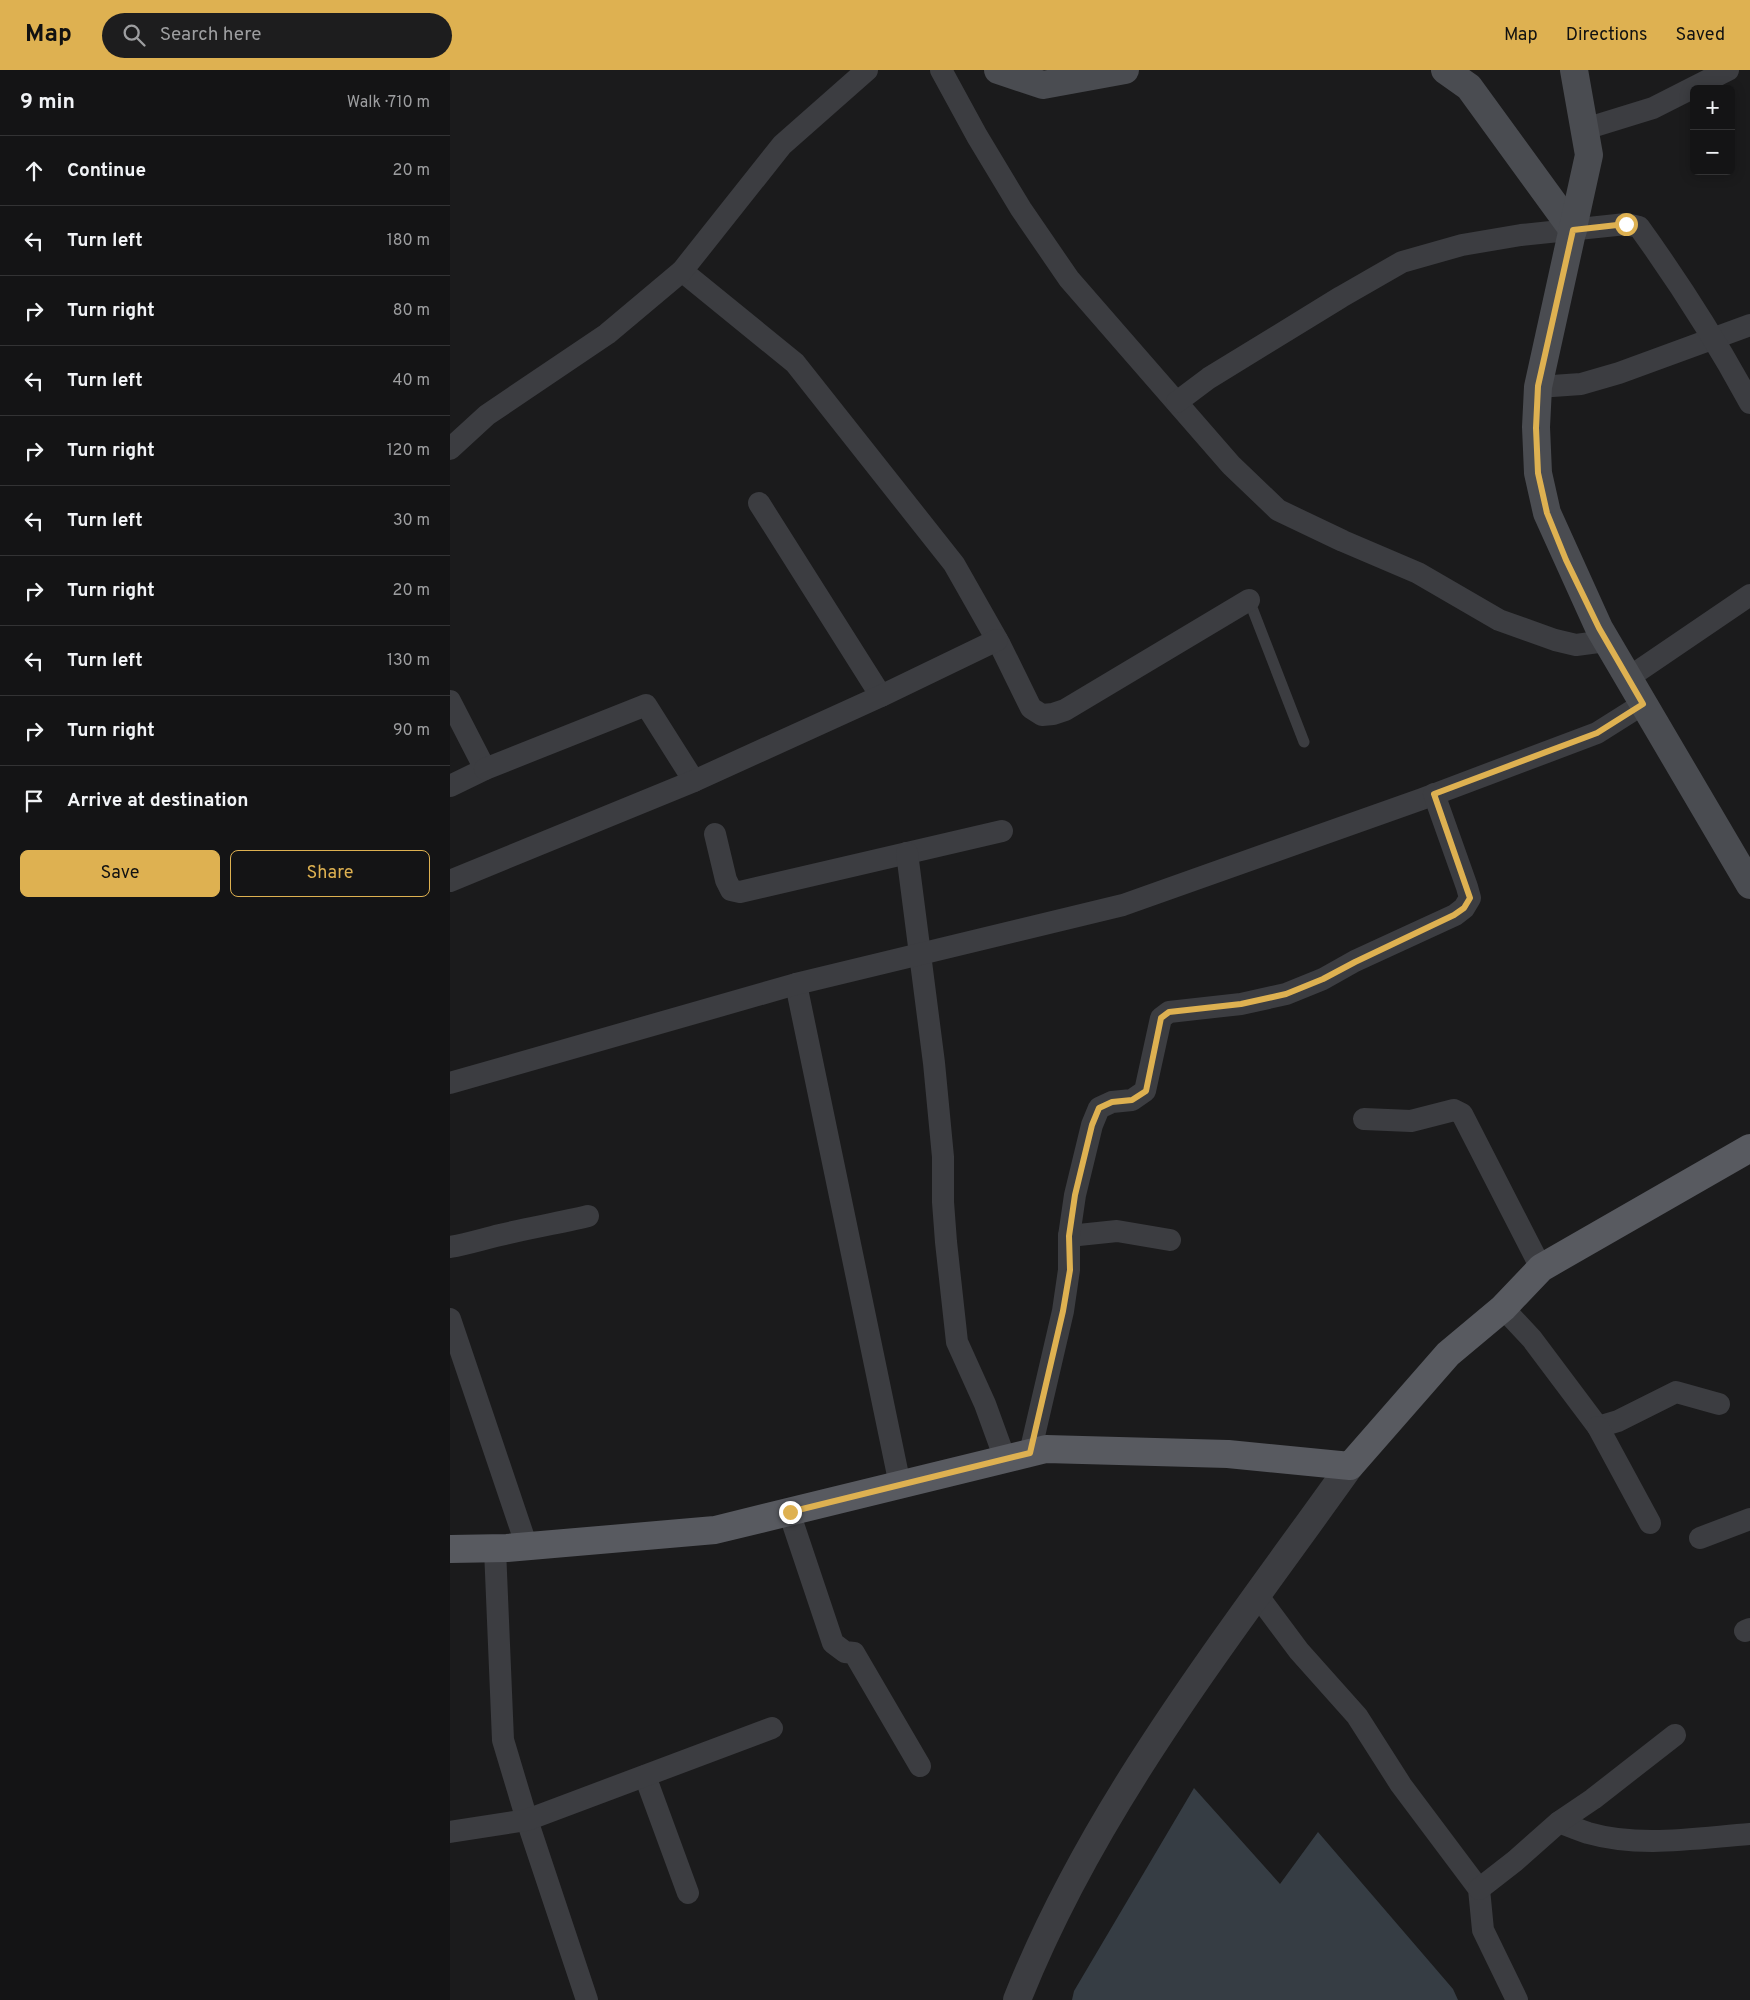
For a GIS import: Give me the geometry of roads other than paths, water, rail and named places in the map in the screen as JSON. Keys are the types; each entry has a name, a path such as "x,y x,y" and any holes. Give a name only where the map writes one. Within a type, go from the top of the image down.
{"main road":[{"path":"998,70 1044,85 1126,70"},
{"path":"1445,70 1470,88 1573,230"},
{"path":"1574,70 1589,155 1538,386 1536,428 1538,464 1547,513 1566,560 1606,641 1750,885"},
{"path":"450,1549 527,1547 715,1530 1046,1449 1228,1454 1350,1466 1448,1354 1503,1308 1542,1268 1750,1148"}],"street":[{"path":"450,448 487,415 607,334 682,271 782,145 867,70"},
{"path":"941,70 1021,209 1068,279 1231,465 1278,510 1343,541 1418,573 1499,620 1555,640 1576,645 1606,641"},
{"path":"1585,129 1653,108 1728,70"},
{"path":"1177,402 1209,378 1402,262 1462,245 1521,235 1626,224 1640,227 1701,317 1750,403"},
{"path":"682,271 795,363 954,564 997,640 1032,708 1042,715 1065,710 1249,600"},
{"path":"1538,386 1581,384 1619,373 1750,325"},
{"path":"759,503 881,696"},
{"path":"1628,678 1747,603"},
{"path":"450,881 694,781 881,696 997,640"},
{"path":"450,701 485,769"},
{"path":"450,1082 796,984 1123,905 1434,794 1597,733 1643,704"},
{"path":"450,786 485,769 646,705 694,781"},
{"path":"1018,1456 1063,1311 1070,1270 1069,1236 1075,1195 1092,1125 1099,1108 1112,1102 1132,1100 1146,1091 1161,1018 1169,1012 1241,1004 1286,994 1323,979 1454,915 1464,908 1470,898 1434,794"},
{"path":"715,834 726,880 731,890 740,892 1002,831"},
{"path":"907,853 943,1157 943,1202 951,1300 957,1342 985,1404 1018,1456"},
{"path":"796,984 900,1485"},
{"path":"1364,1119 1411,1121 1454,1110 1462,1114 1542,1268"},
{"path":"450,1247 588,1216"},
{"path":"1069,1236 1117,1231 1170,1240"},
{"path":"1503,1308 1532,1338 1598,1426 1650,1523"},
{"path":"450,1319 527,1547"},
{"path":"1598,1426 1618,1421 1676,1392 1719,1404"},
{"path":"1017,2000 1035,1954 1088,1853 1171,1716 1350,1466"},
{"path":"790,1512 833,1643 845,1652 854,1653 920,1766"},
{"path":"1700,1538 1750,1519"},
{"path":"495,1548 503,1740 527,1820 587,2000"},
{"path":"1258,1596 1299,1651 1357,1716 1401,1785 1479,1889 1482,1930 1517,2000"},
{"path":"450,1832 527,1820 772,1728"},
{"path":"1479,1889 1515,1861 1559,1822 1593,1799 1675,1735"},
{"path":"646,1776 688,1893"},
{"path":"1559,1822 1588,1833 1612,1838 1642,1840 1698,1839 1750,1834"}],"lane":[{"path":"1249,600 1304,742"}]}
